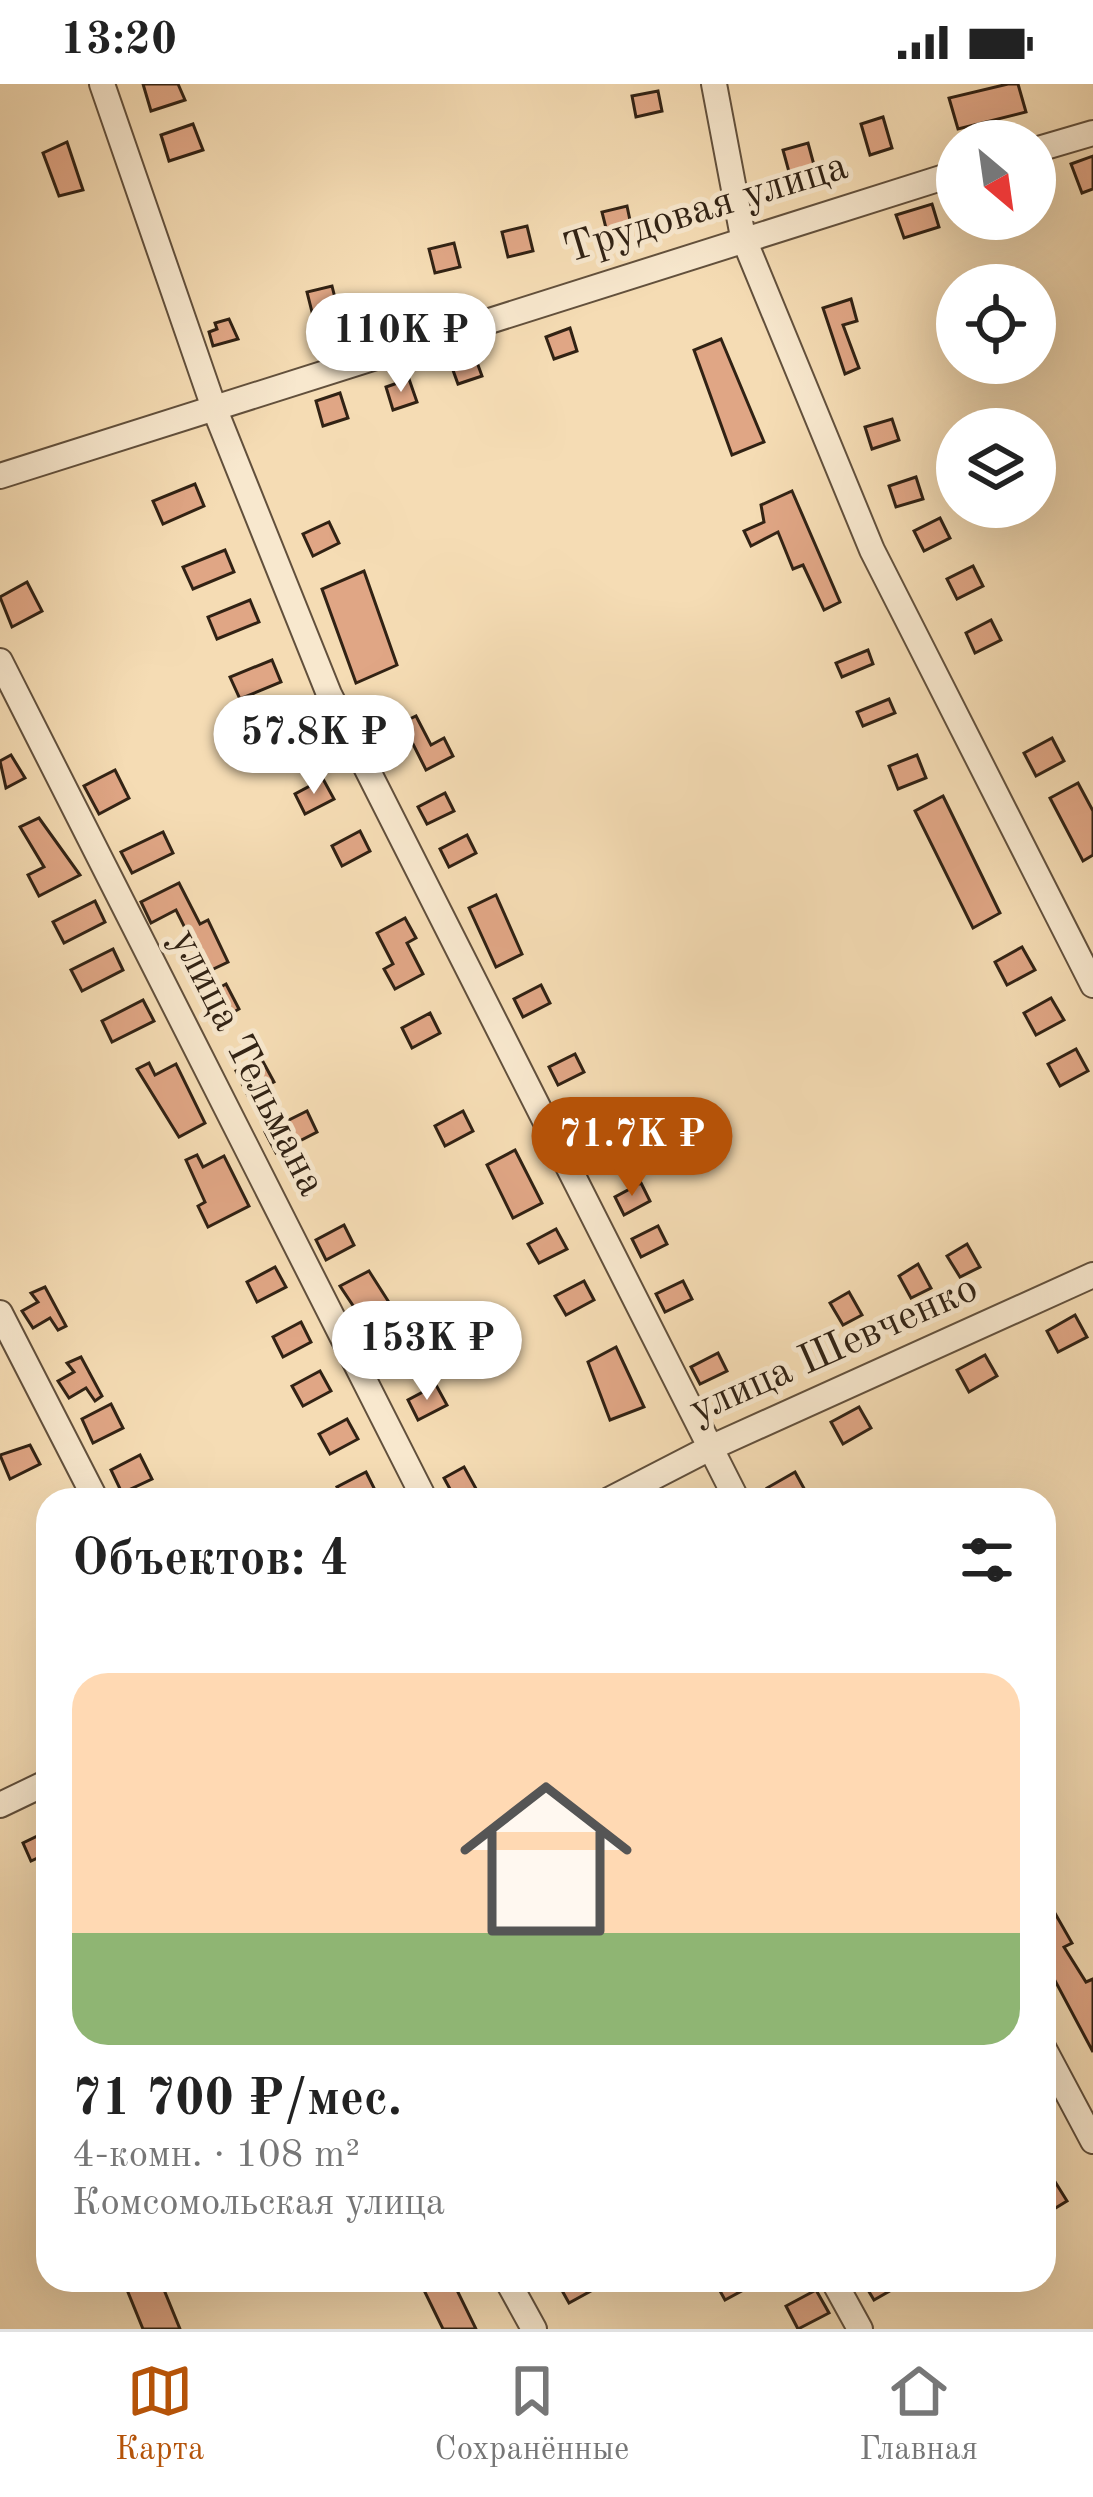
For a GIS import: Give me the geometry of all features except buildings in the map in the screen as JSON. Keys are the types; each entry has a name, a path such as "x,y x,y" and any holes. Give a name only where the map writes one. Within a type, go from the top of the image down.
{"street":[{"path":"102,84 213,405 329,694 730,1488"},
{"path":"714,84 743,237 872,550 1093,985"},
{"path":"1056,144 1093,133"},
{"name":"Трудовая улица","path":"0,476 936,179"},
{"name":"улица Тельмана","path":"0,662 419,1488"},
{"name":"улица Шевченко","path":"632,1488 708,1449 1093,1276"},
{"path":"0,1313 90,1488"},
{"path":"0,1805 36,1788"},
{"path":"1056,2071 1093,2141"},
{"path":"514,2292 534,2329"},
{"path":"840,2292 860,2329"}]}
